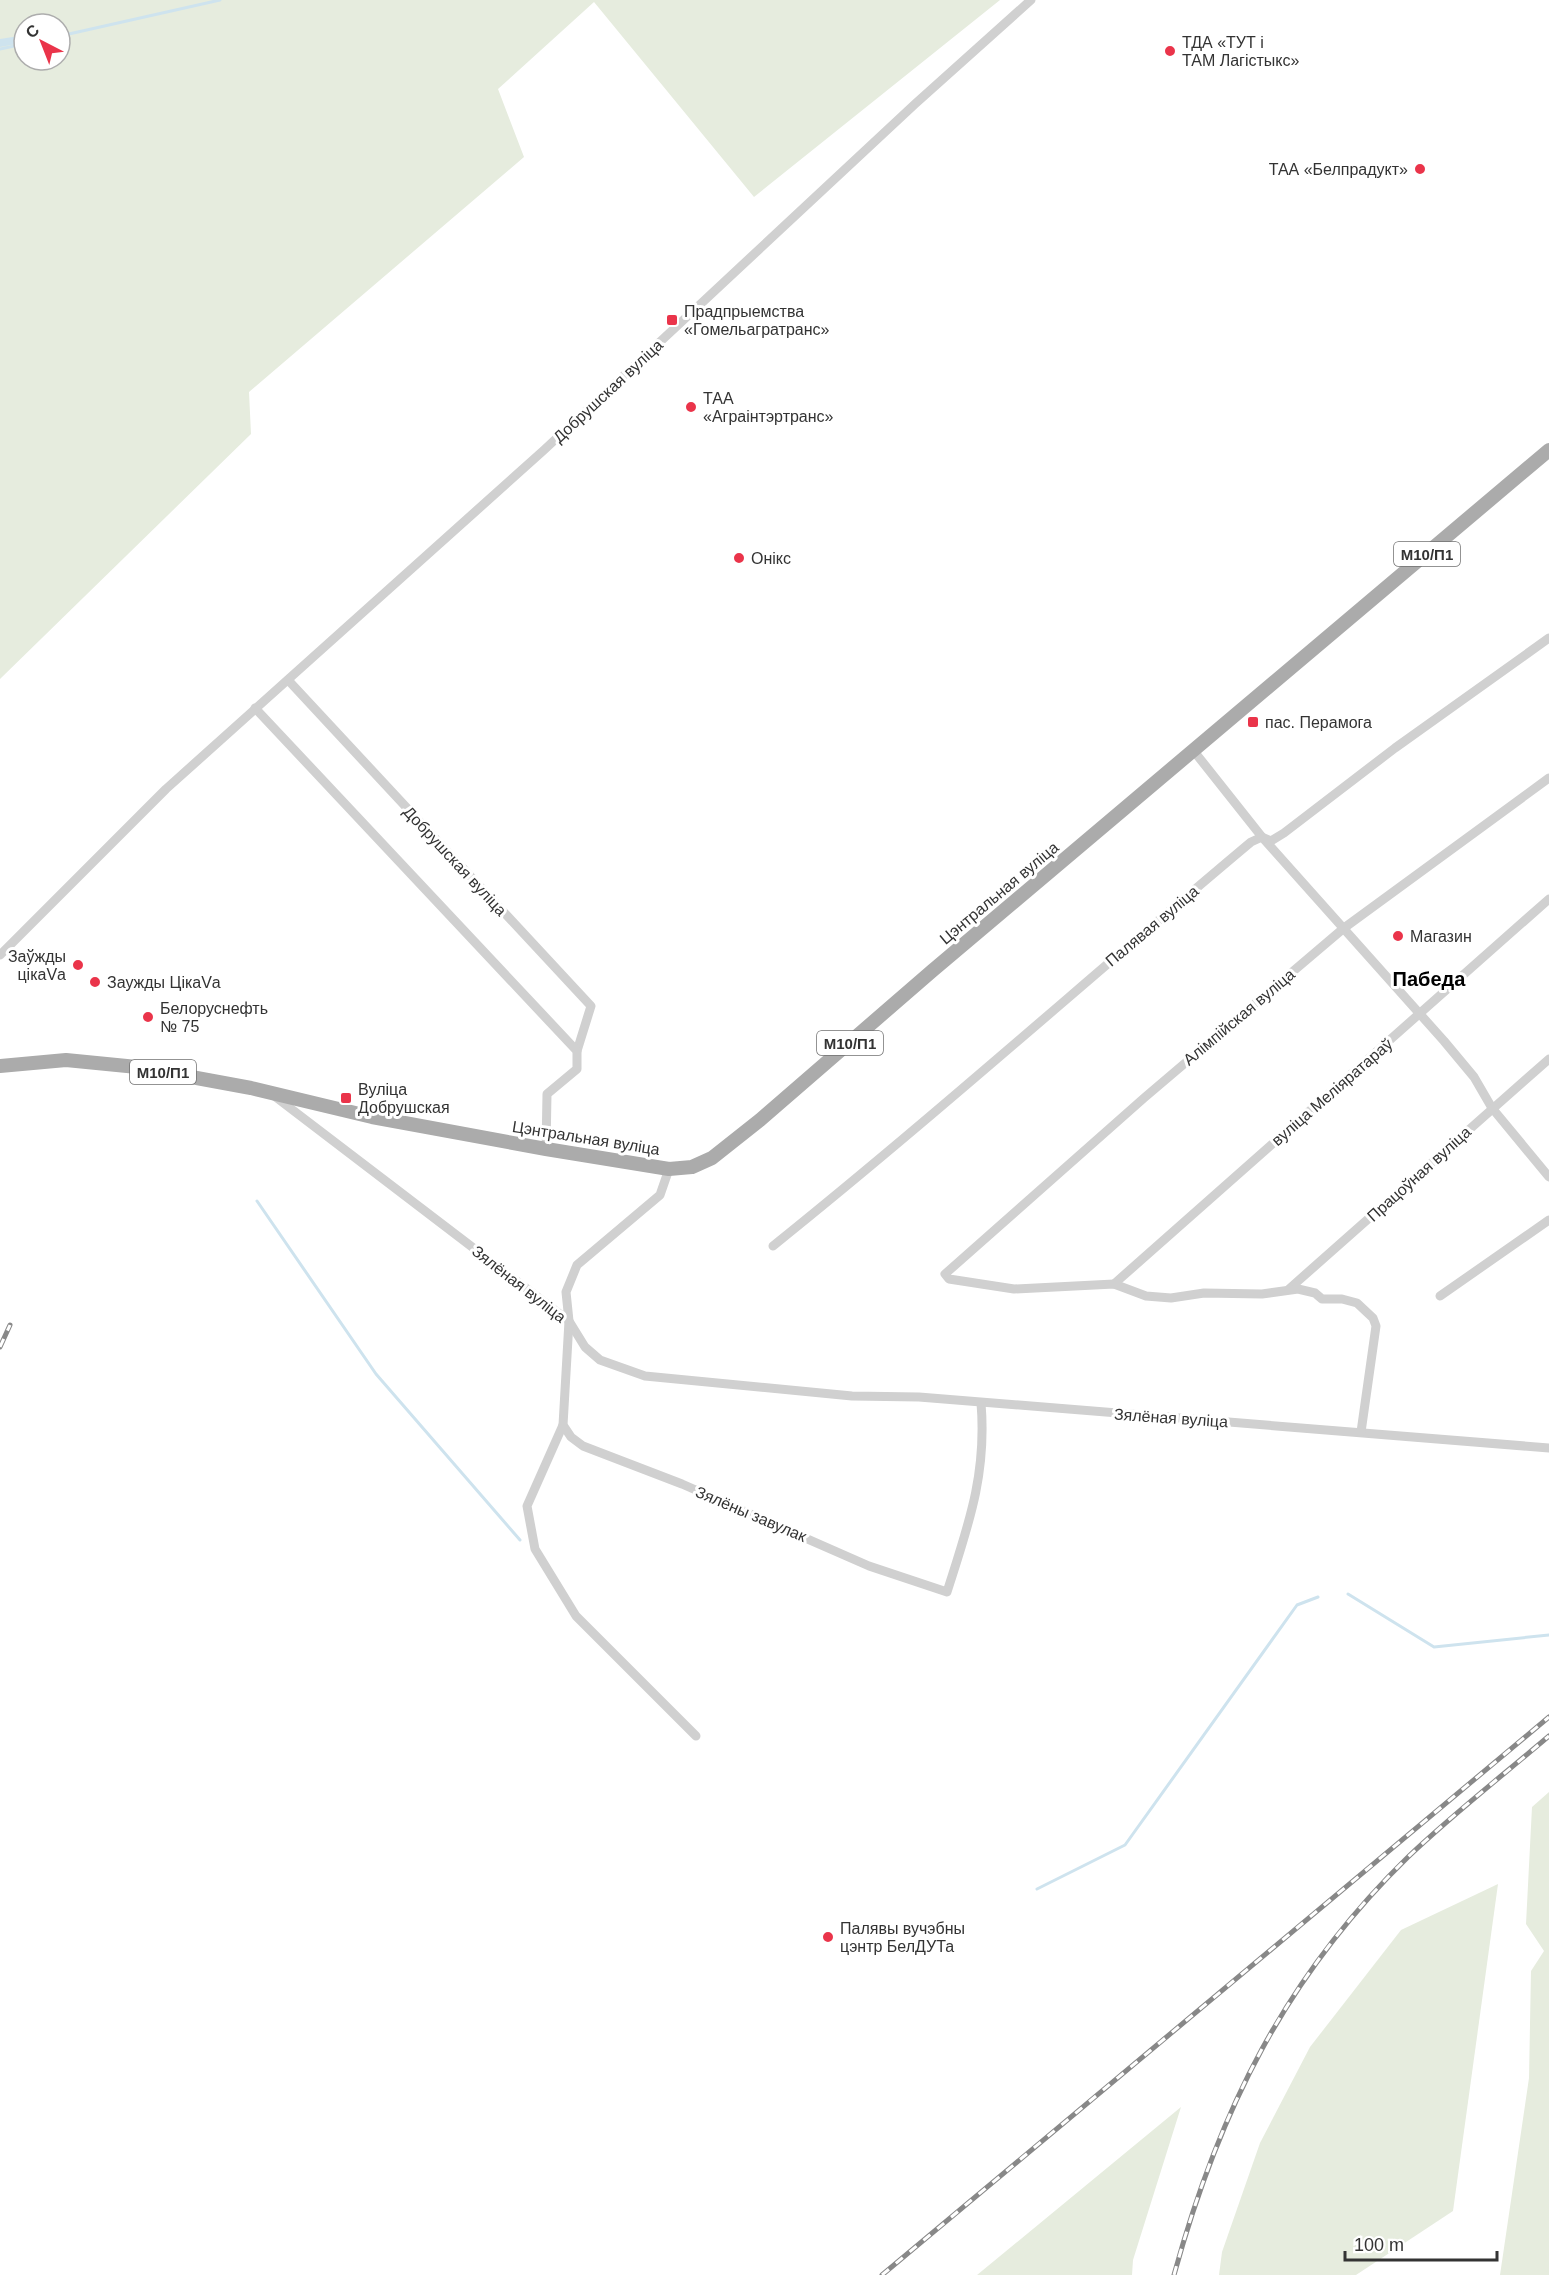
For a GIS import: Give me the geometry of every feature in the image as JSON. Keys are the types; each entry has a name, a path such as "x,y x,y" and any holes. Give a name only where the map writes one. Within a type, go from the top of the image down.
{"main road":[{"name":"Цэнтральная вуліца","path":"268,1092 403,1123 669,1169 692,1167 712,1158 760,1120 1549,450"},
{"name":"М10/П1","path":"0,1066 44,1060 104,1063 268,1092"}],"street":[{"name":"Добрушская вуліца","path":"0,955 166,789 551,443 915,104 1031,0"},
{"name":"Палявая вуліца","path":"773,1246 897,1147 1251,842 1262,837 1270,841 1284,833 1395,747 1549,638"},
{"name":"Добрушская вуліца","path":"288,680 591,1006 578,1051"},
{"path":"255,708 578,1051 577,1070 547,1094 546,1149"},
{"path":"1193,750 1262,837 1421,1013 1474,1077 1492,1108 1549,1177"},
{"name":"Алімпійская вуліца","path":"1114,1284 1014,1289 949,1279 945,1275 1144,1098 1344,928 1549,778"},
{"name":"вуліца Меліяратараў","path":"1114,1284 1549,899"},
{"name":"Працоўная вуліца","path":"1289,1289 1549,1059"},
{"name":"Зялёная вуліца","path":"268,1092 569,1321 585,1347 600,1360 645,1376 852,1395 919,1397 1549,1448"},
{"path":"669,1169 660,1195 577,1265 566,1292 569,1321 563,1425 527,1506 535,1549 576,1616 696,1736"},
{"path":"1440,1296 1549,1220"},
{"path":"1114,1284 1146,1296 1171,1298 1204,1293 1262,1294 1289,1289 1307,1290 1322,1299 1342,1299 1357,1303 1373,1318 1376,1326 1361,1432"},
{"name":"Зялёны завулак","path":"563,1425 571,1437 583,1446 682,1484 869,1566 947,1593 967,1530 981,1471 981,1403"}],"shaded area":[{"path":"0,0 1000,0 754,197 594,2 498,89 524,157 249,392 251,434 0,679"},
{"path":"1549,1792 1549,2275 1500,2275 1529,2078 1531,1971 1544,1951 1526,1924 1532,1807"},
{"path":"1498,1884 1453,2211 1356,2275 1219,2275 1222,2252 1260,2143 1310,2047 1401,1930"},
{"path":"1181,2107 1133,2260 1132,2275 977,2275"}],"water":[{"path":"12,37 12,45 0,47 0,39"}],"waterway":[{"path":"72,33 220,0"},
{"path":"0,49 12,46"},
{"path":"257,1201 376,1374 520,1540"},
{"path":"1348,1594 1434,1647 1549,1635"},
{"path":"1037,1889 1125,1845 1297,1605 1318,1597"}],"railway":[{"path":"0,1347 10,1325"},
{"path":"882,2275 1549,1717"},
{"path":"1174,2275 1212,2157 1235,2102 1292,1999 1326,1950 1364,1903 1408,1857 1460,1810 1549,1736"}],"place":[{"name":"ТДА «ТУТ і ТАМ Лагістыкс»","path":"1170,51"},
{"name":"ТАА «Белпрадукт»","path":"1420,169"},
{"name":"Прадпрыемства «Гомельагратранс»","path":"672,320"},
{"name":"ТАА «Аграінтэртранс»","path":"691,407"},
{"name":"Онікс","path":"739,558"},
{"name":"пас. Перамога","path":"1253,722"},
{"name":"Магазин","path":"1398,936"},
{"name":"Заўжды цікаVа","path":"78,965"},
{"name":"Заужды ЦікаVа","path":"95,982"},
{"name":"Белоруснефть № 75","path":"148,1017"},
{"name":"Вуліца Добрушская","path":"346,1098"},
{"name":"Палявы вучэбны цэнтр БелДУТа","path":"828,1937"}],"district":[{"name":"Пабеда","path":"1429,979"}]}
